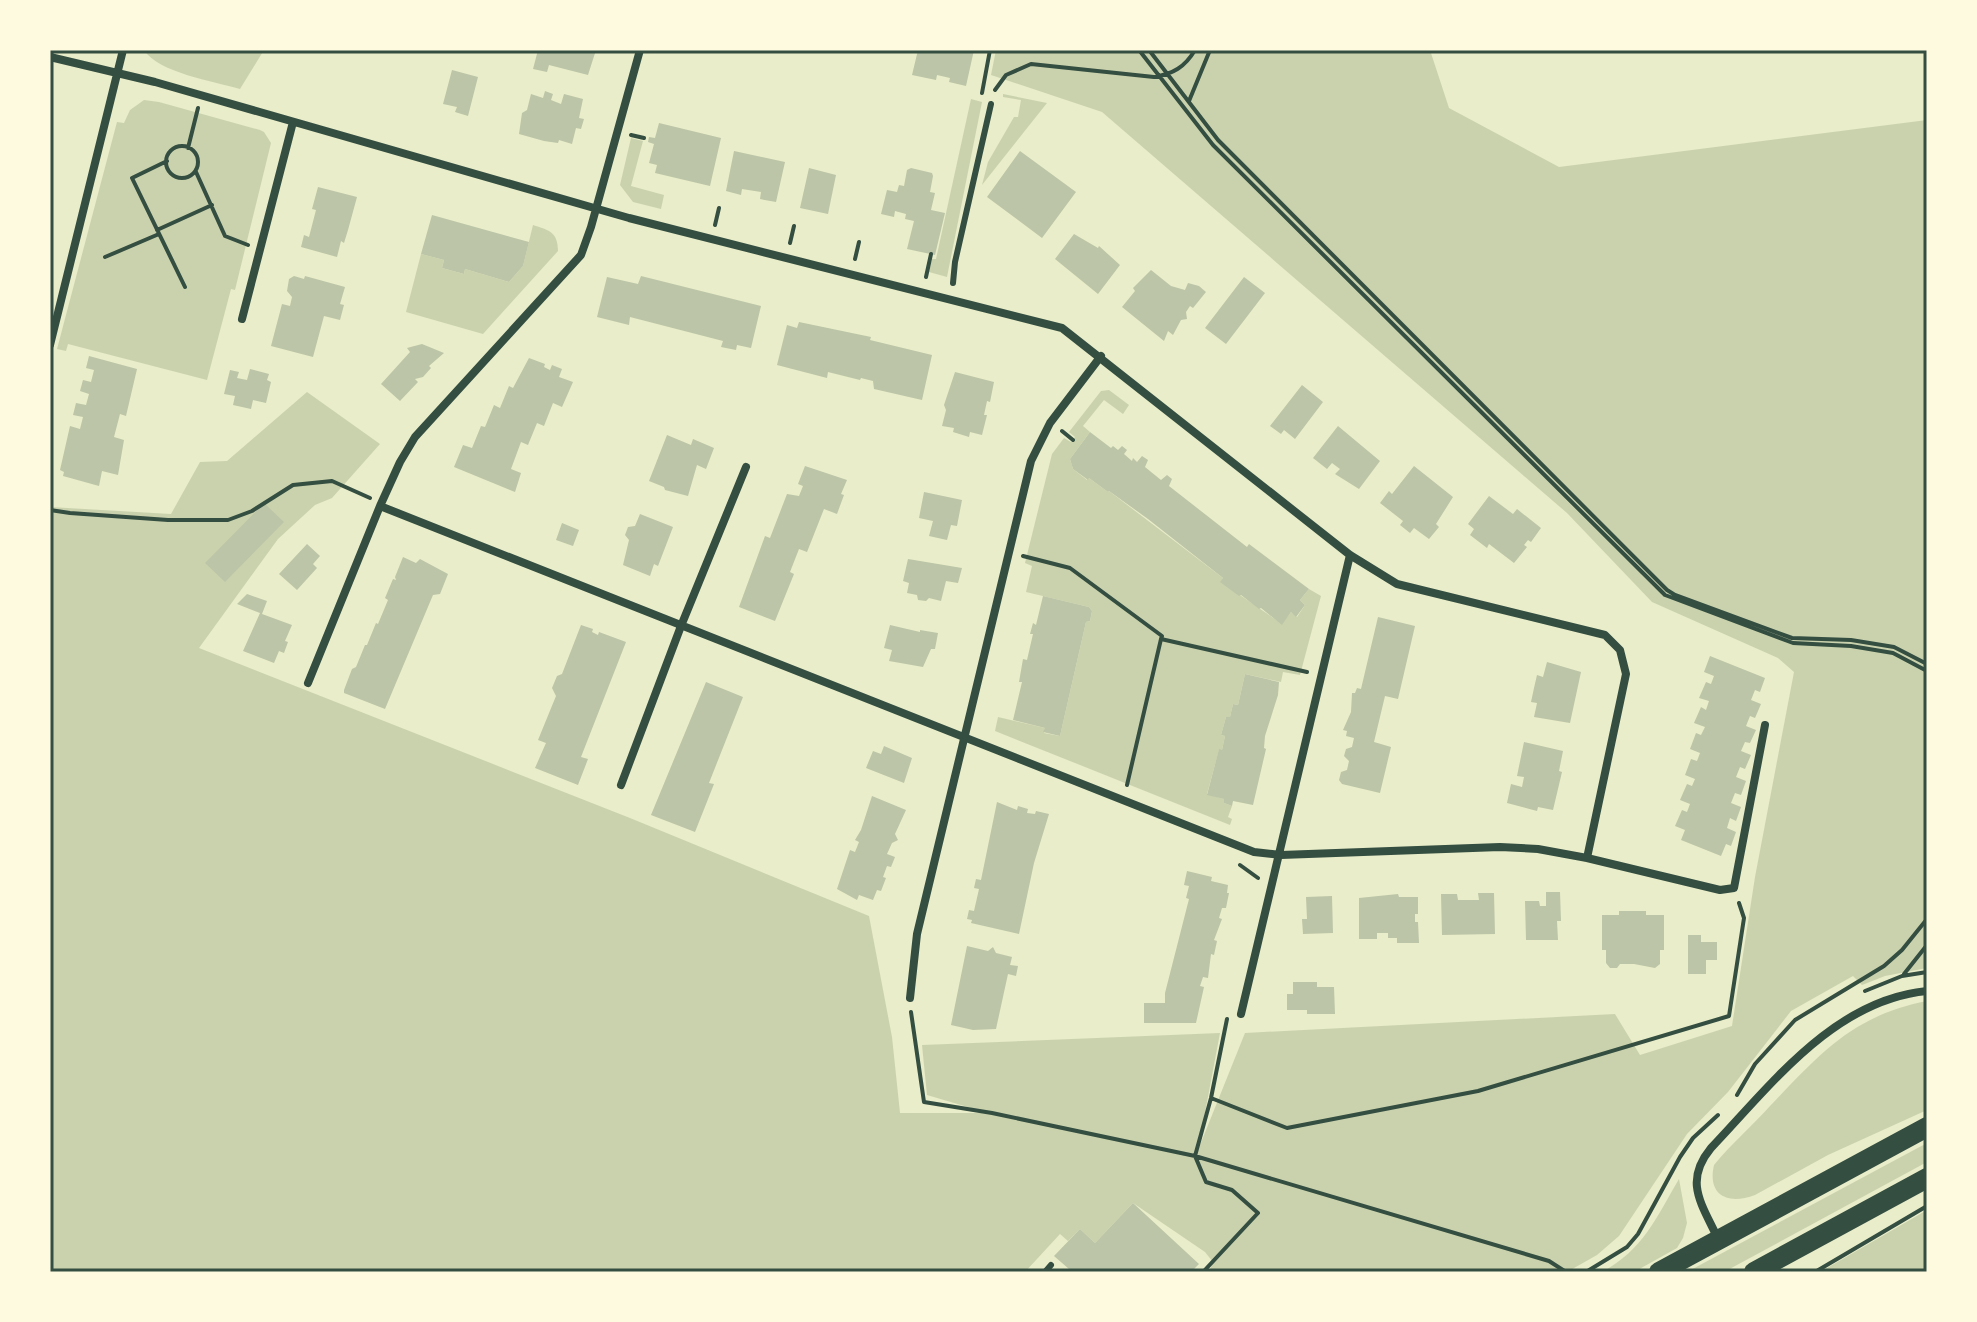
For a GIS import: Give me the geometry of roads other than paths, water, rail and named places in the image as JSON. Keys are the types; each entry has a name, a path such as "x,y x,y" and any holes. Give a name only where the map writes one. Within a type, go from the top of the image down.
{"main road":[{"path":"1659,1272 1927,1127"},
{"path":"1754,1272 1927,1178"}],"street":[{"path":"50,345 123,50"},
{"path":"308,683 380,506 415,437 581,255 640,50"},
{"path":"50,57 155,82 594,209 1062,328 1350,555 1397,584 1605,635 1620,650 1626,674 1587,858"},
{"path":"242,319 293,122"},
{"path":"910,998 917,934 1031,461 1050,423 1101,356"},
{"path":"621,785 746,467"},
{"path":"380,506 1242,849 1281,855 1500,847 1538,849 1720,890 1734,888 1765,725"},
{"path":"1241,1014 1350,555"},
{"path":"1718,1239 1696,1188 1697,1166 1702,1159 1821,1037 1854,1014 1881,1001 1911,992 1927,991"}],"lane":[{"path":"953,283 955,262 991,104"},
{"path":"1045,1272 1051,1265"}]}
